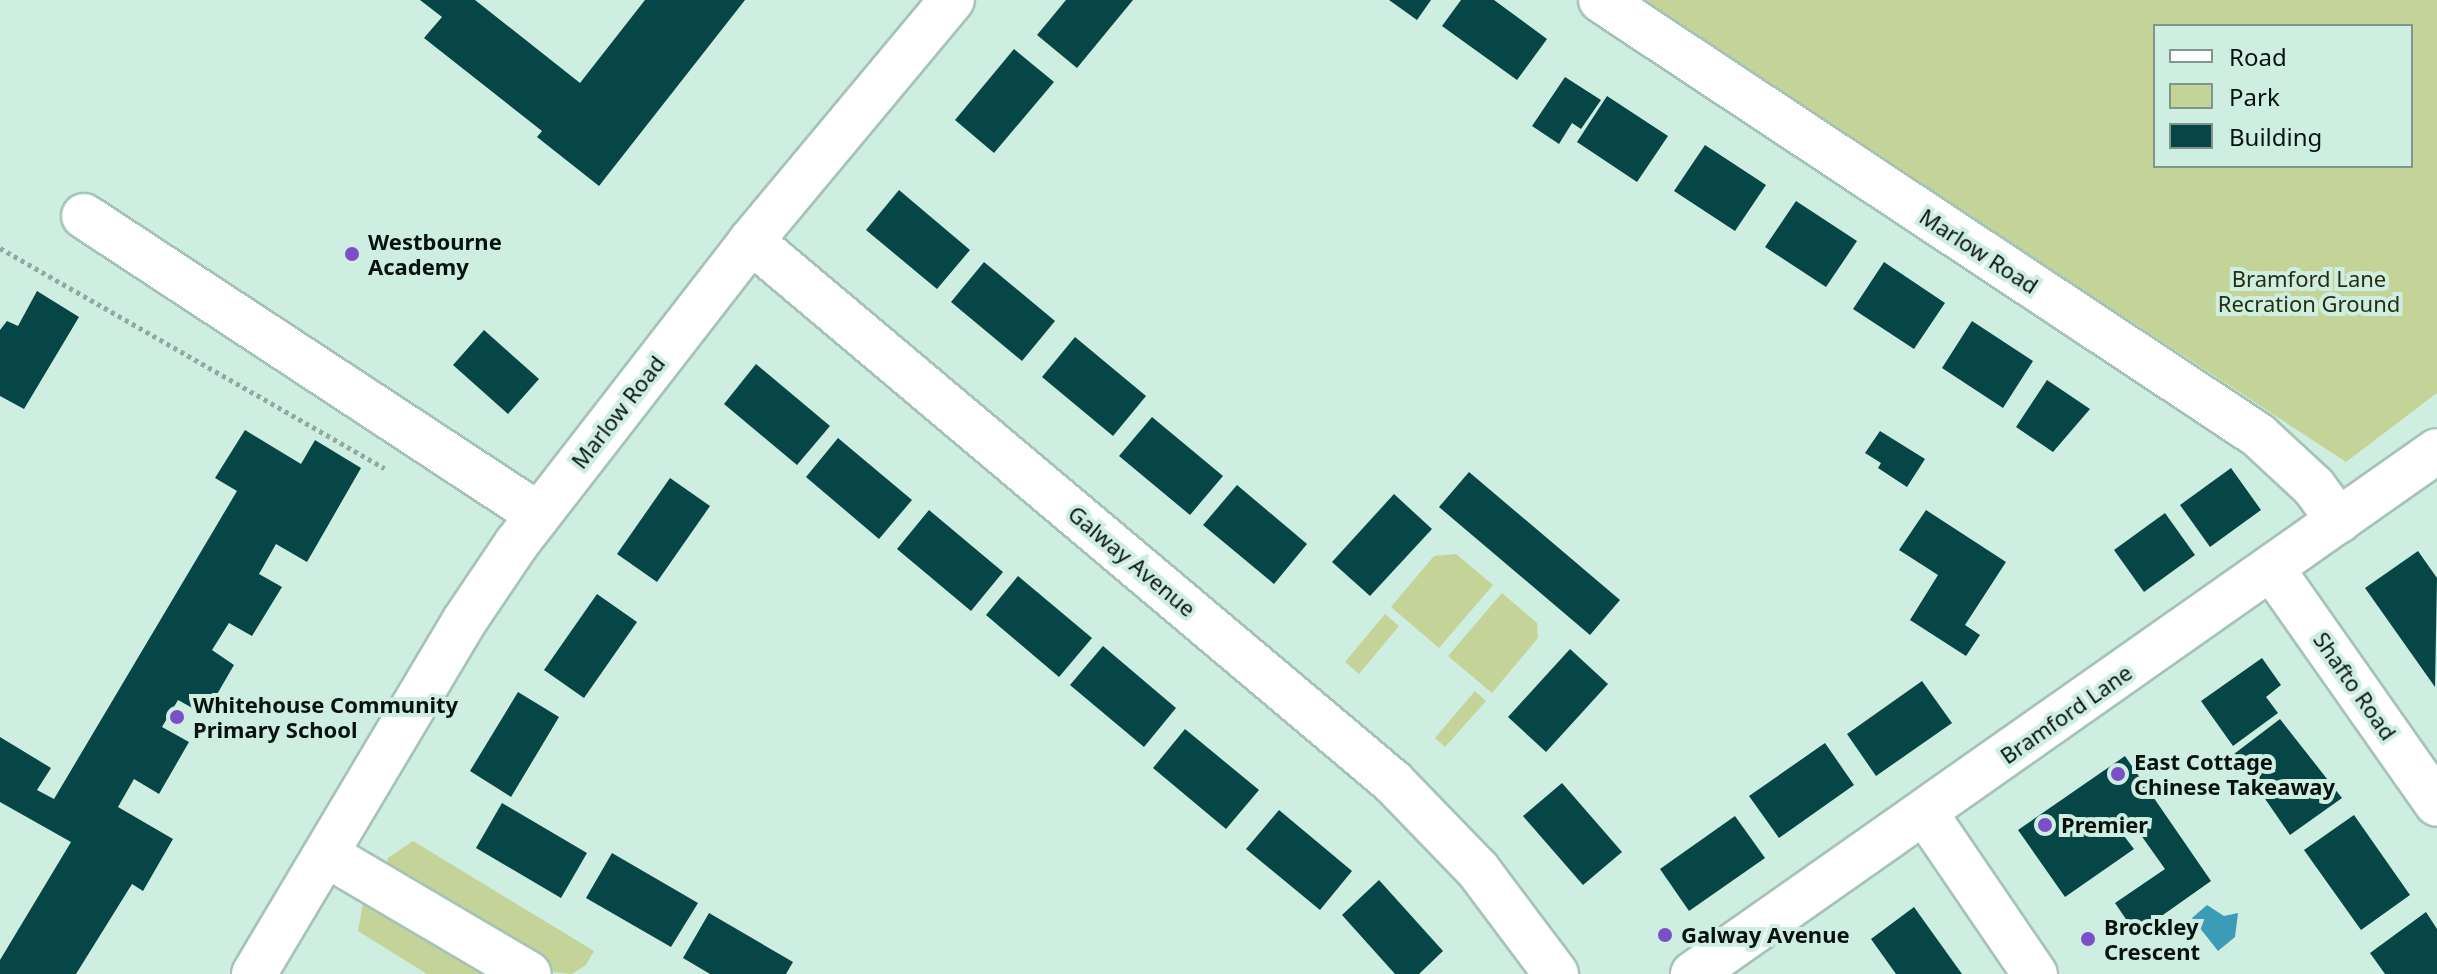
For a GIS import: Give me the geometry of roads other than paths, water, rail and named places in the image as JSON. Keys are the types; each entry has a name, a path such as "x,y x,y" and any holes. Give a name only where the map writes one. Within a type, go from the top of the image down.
{"street":[{"name":"Marlow Road","path":"254,974 465,620 539,515 751,241 952,0"},
{"name":"Marlow Road","path":"1601,0 2258,435 2314,487 2339,521"},
{"path":"84,216 539,515"},
{"name":"Galway Avenue","path":"751,241 1393,782 1469,860 1556,974"},
{"name":"Bramford Lane","path":"1693,974 2437,451"},
{"name":"Shafto Road","path":"2272,569 2437,804"},
{"path":"1925,813 2035,974"},
{"path":"327,855 529,974"}],"water":[{"path":"2207,905 2224,916 2238,913 2235,937 2218,951 2192,918"}],"place":[{"name":"Westbourne Academy","path":"352,254"},
{"name":"Whitehouse Community Primary School","path":"177,717"},
{"name":"East Cottage Chinese Takeaway","path":"2118,774"},
{"name":"Premier","path":"2045,825"},
{"name":"Galway Avenue","path":"1665,935"},
{"name":"Brockley Crescent","path":"2088,939"}],"park label":[{"name":"Bramford Lane Recration Ground","path":"2309,290"}]}
